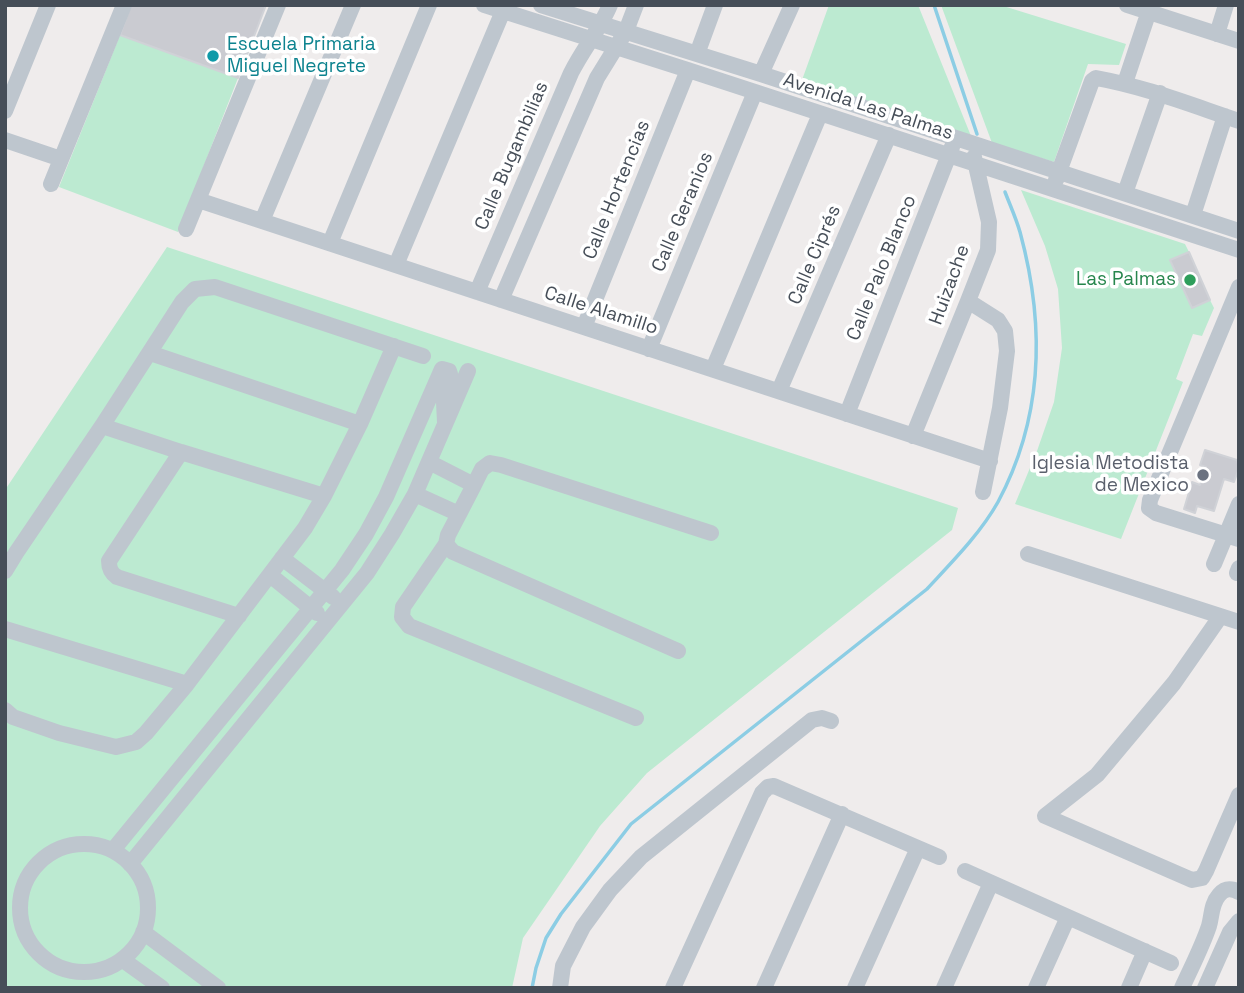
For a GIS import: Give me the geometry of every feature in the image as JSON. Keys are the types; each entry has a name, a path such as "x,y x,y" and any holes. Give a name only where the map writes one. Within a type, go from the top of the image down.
{"street":[{"path":"5,111 48,5"},
{"path":"51,184 124,5"},
{"path":"186,229 278,5"},
{"path":"262,221 353,5"},
{"path":"330,243 429,5"},
{"name":"Avenida Las Palmas","path":"484,5 1239,250"},
{"name":"Avenida Las Palmas","path":"541,5 761,74 1239,231"},
{"name":"Calle Bugambilias","path":"477,292 571,73 602,24 610,5"},
{"path":"501,300 597,78 626,31 636,5"},
{"path":"697,54 715,5"},
{"path":"761,74 792,5"},
{"path":"1127,5 1149,9 1239,41"},
{"path":"1217,34 1226,5"},
{"path":"1125,83 1149,9"},
{"path":"396,265 503,11"},
{"name":"Calle Hortencias","path":"584,327 688,70"},
{"path":"1053,190 1091,81 1096,78 1125,83 1232,119 1193,215"},
{"name":"Calle Geranios","path":"649,349 755,92"},
{"path":"1125,193 1160,93"},
{"path":"713,369 820,114"},
{"name":"Calle Ciprés","path":"779,391 889,135"},
{"name":"Calle Palo Blanco","path":"847,414 955,138"},
{"path":"5,140 61,159"},
{"name":"Huizache","path":"913,436 988,250 989,222 974,164 972,144"},
{"name":"Calle Alamillo","path":"198,200 990,461"},
{"path":"5,571 182,302 195,289 215,287 423,356"},
{"path":"1233,537 1156,513 1149,508 1239,287"},
{"path":"968,301 998,320 1005,331 1007,351 1000,408 983,492"},
{"path":"5,710 13,718 116,747 136,742 146,733 187,684 305,528 360,424 394,346"},
{"path":"150,353 360,424"},
{"path":"113,850 342,570 386,497 442,369 449,371 450,377 444,402 445,422"},
{"path":"130,864 367,573 415,494 468,371"},
{"path":"102,426 324,496"},
{"path":"181,452 109,561 109,568 117,577 239,616"},
{"path":"429,462 474,485"},
{"path":"636,718 409,626 402,617 403,607 446,544 458,514 482,469 490,463 711,533"},
{"path":"415,494 458,514"},
{"path":"1214,564 1233,537 1239,504"},
{"path":"446,544 453,552 678,651"},
{"path":"1028,554 1239,622"},
{"path":"282,558 343,604"},
{"path":"270,575 328,622"},
{"path":"1220,617 1174,683 1097,775 1045,816 1201,874 1227,894"},
{"path":"5,629 187,684"},
{"path":"560,988 563,967 583,927 610,890 641,857 812,720 831,720"},
{"path":"673,988 762,793 768,787 774,786 940,857"},
{"path":"1201,874 1239,795"},
{"path":"764,988 842,814"},
{"path":"87,844 113,850 130,864 144,884 148,908 143,932 123,960 101,971 76,972 41,957 25,936 19,910 13,899 39,862 61,848 87,844"},
{"path":"855,988 918,848"},
{"path":"965,872 1171,963"},
{"path":"1201,874 1227,894"},
{"path":"944,988 991,883"},
{"path":"1182,988 1209,925 1227,894"},
{"path":"1037,988 1068,917"},
{"path":"1206,984 1230,932 1239,921"},
{"path":"143,932 219,988"},
{"path":"1129,988 1145,951"},
{"path":"123,960 162,988"}],"green space":[{"path":"829,5 918,5 971,136 802,80"},
{"path":"941,5 1000,5 1126,44 1119,65 1088,64 1054,162 992,143"},
{"path":"120,35 238,78 178,232 59,187"},
{"path":"1021,190 1185,244 1189,252 1170,260 1192,308 1210,300 1214,308 1202,336 1193,334 1176,379 1183,382 1121,539 1015,504 1054,402 1062,348 1058,289 1045,246"},
{"path":"167,247 958,508 952,530 647,773 600,826 523,938 512,988 5,988 5,490"}],"building":[{"name":"Escuela Primaria Miguel Negrete","path":"131,5 266,5 238,78 120,35"},
{"name":"Las Palmas","path":"1189,252 1210,300 1192,308 1170,260"},
{"path":"1205,450 1237,460 1239,468 1234,482 1224,479 1214,511 1197,506 1195,513 1184,509 1192,482 1200,485 1206,467 1200,465"}],"waterway":[{"path":"934,5 977,134"},
{"path":"532,988 546,938 561,914 631,824 927,589 991,514 1013,469 1024,436 1036,369 1034,301 1028,266 1005,192"}],"place":[{"name":"Escuela Primaria Miguel Negrete","path":"213,56"},
{"name":"Las Palmas","path":"1190,280"},
{"name":"Iglesia Metodista de Mexico","path":"1203,475"}]}
